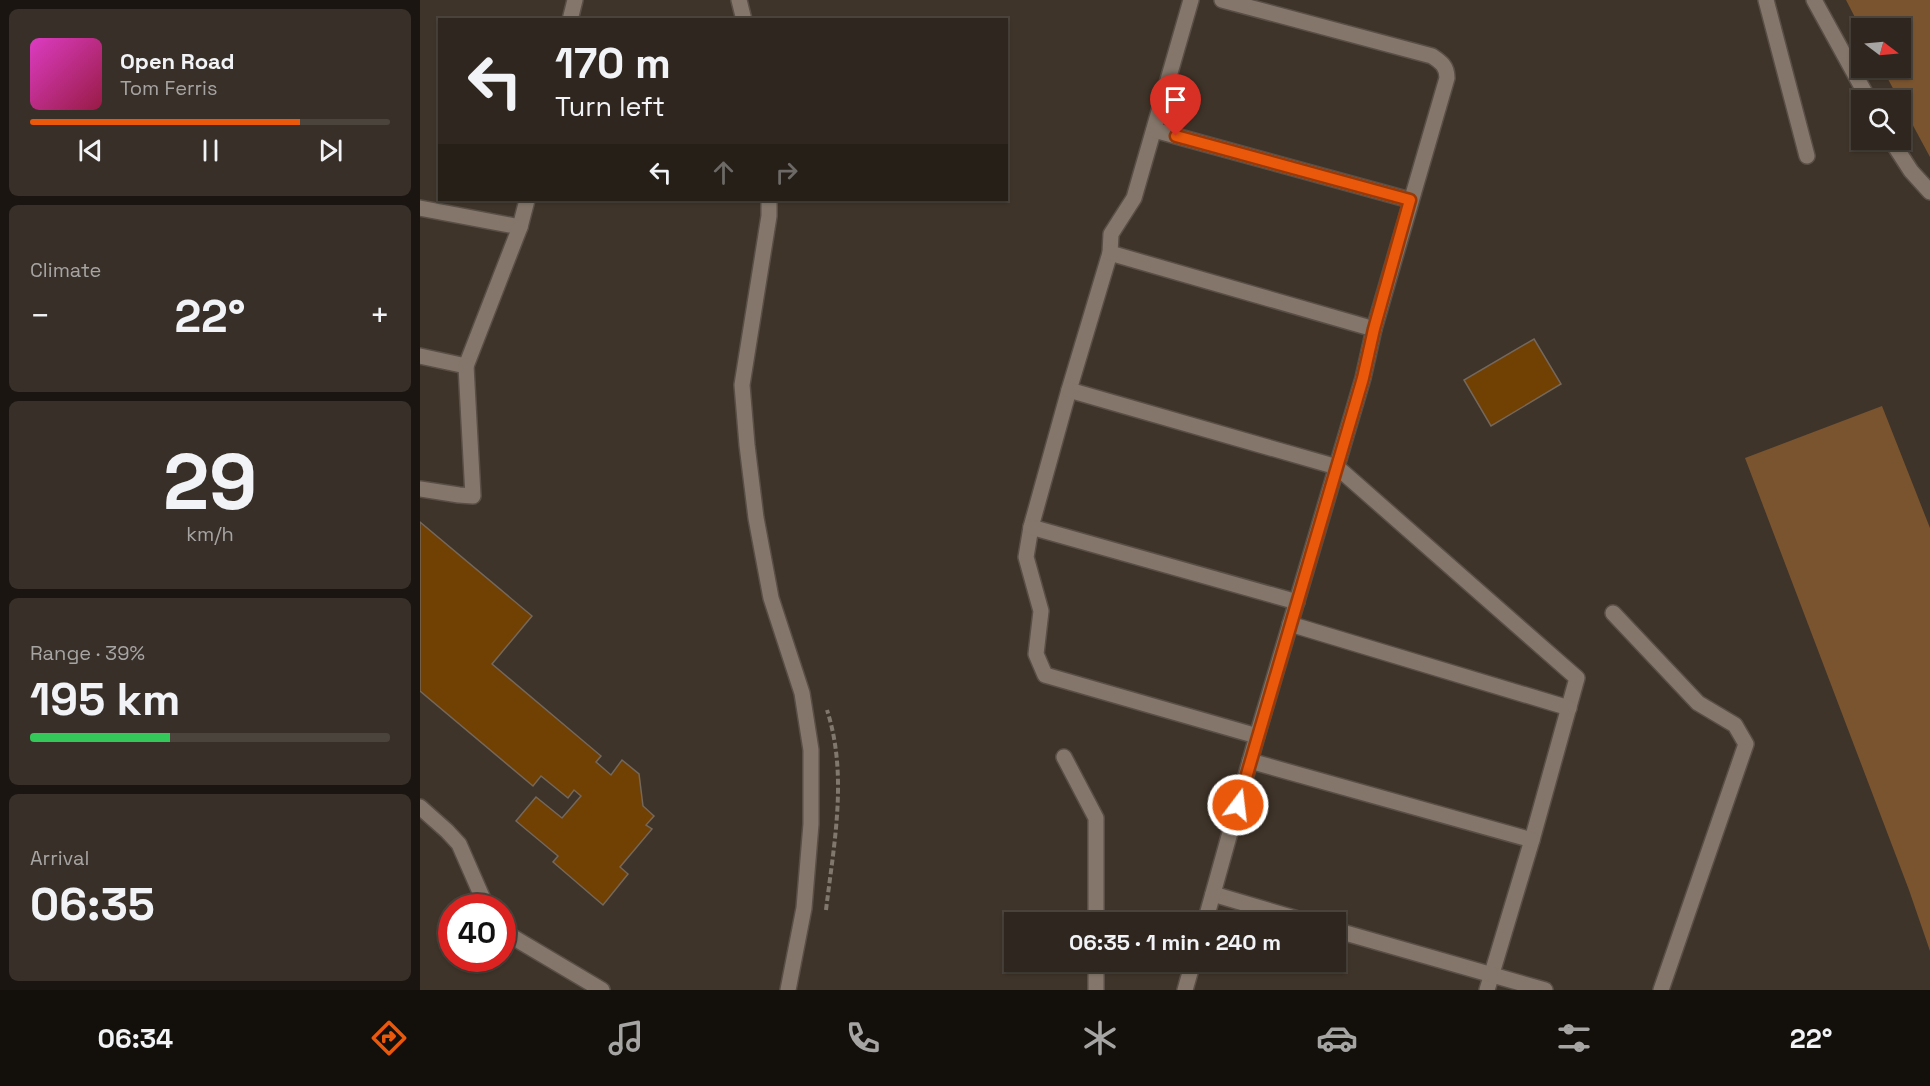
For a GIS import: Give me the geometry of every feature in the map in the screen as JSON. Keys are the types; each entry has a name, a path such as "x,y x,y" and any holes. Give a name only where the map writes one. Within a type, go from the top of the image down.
{"street":[{"path":"570,18 575,0"},
{"path":"740,0 744,18"},
{"path":"1191,0 1134,198 1112,234 1110,253 1031,527 1026,557 1041,611 1036,654 1045,675 1257,736"},
{"path":"1208,912 1250,760 1363,378 1374,329 1410,200 1447,78 1447,70 1440,61 1432,56 1221,0"},
{"path":"1766,0 1807,156"},
{"path":"1814,0 1864,90"},
{"path":"1154,130 1410,200"},
{"path":"1897,150 1911,171 1930,192"},
{"path":"420,489 473,496 466,366 520,227 527,201"},
{"path":"769,201 769,216 742,385 758,530 771,598 802,693 811,750 811,825 804,908 788,990"},
{"path":"420,208 520,227"},
{"path":"1110,253 1374,329"},
{"path":"420,356 466,366"},
{"path":"1069,390 1337,468 1577,678 1487,990"},
{"path":"1031,527 1297,602"},
{"path":"1613,613 1698,703 1736,725 1746,744 1661,990"},
{"path":"1290,624 1569,708"},
{"path":"1064,757 1096,818 1096,912"},
{"path":"1250,760 1532,840"},
{"path":"420,807 459,844 481,894"},
{"path":"1213,894 1274,912"},
{"path":"1346,933 1545,990"},
{"path":"516,939 602,990"},
{"path":"1096,972 1096,990"},
{"path":"1185,990 1190,972"}],"shaded area":[{"path":"1846,0 1930,0 1930,157 1911,122 1911,90 1894,90 1887,78 1911,78 1911,18 1855,18"},
{"path":"1882,406 1930,528 1930,951 1745,458"}],"building":[{"path":"1534,339 1561,384 1491,426 1464,380"},
{"path":"420,522 532,616 492,664 601,756 596,762 611,775 622,760 639,774 643,806 654,816 646,825 652,829 620,867 628,874 603,905 553,862 558,856 516,821 536,797 562,818 581,796 574,790 568,798 541,776 533,786 420,691"}],"route":[{"path":"1176,136 1410,200 1374,329 1363,378 1238,805"}]}
